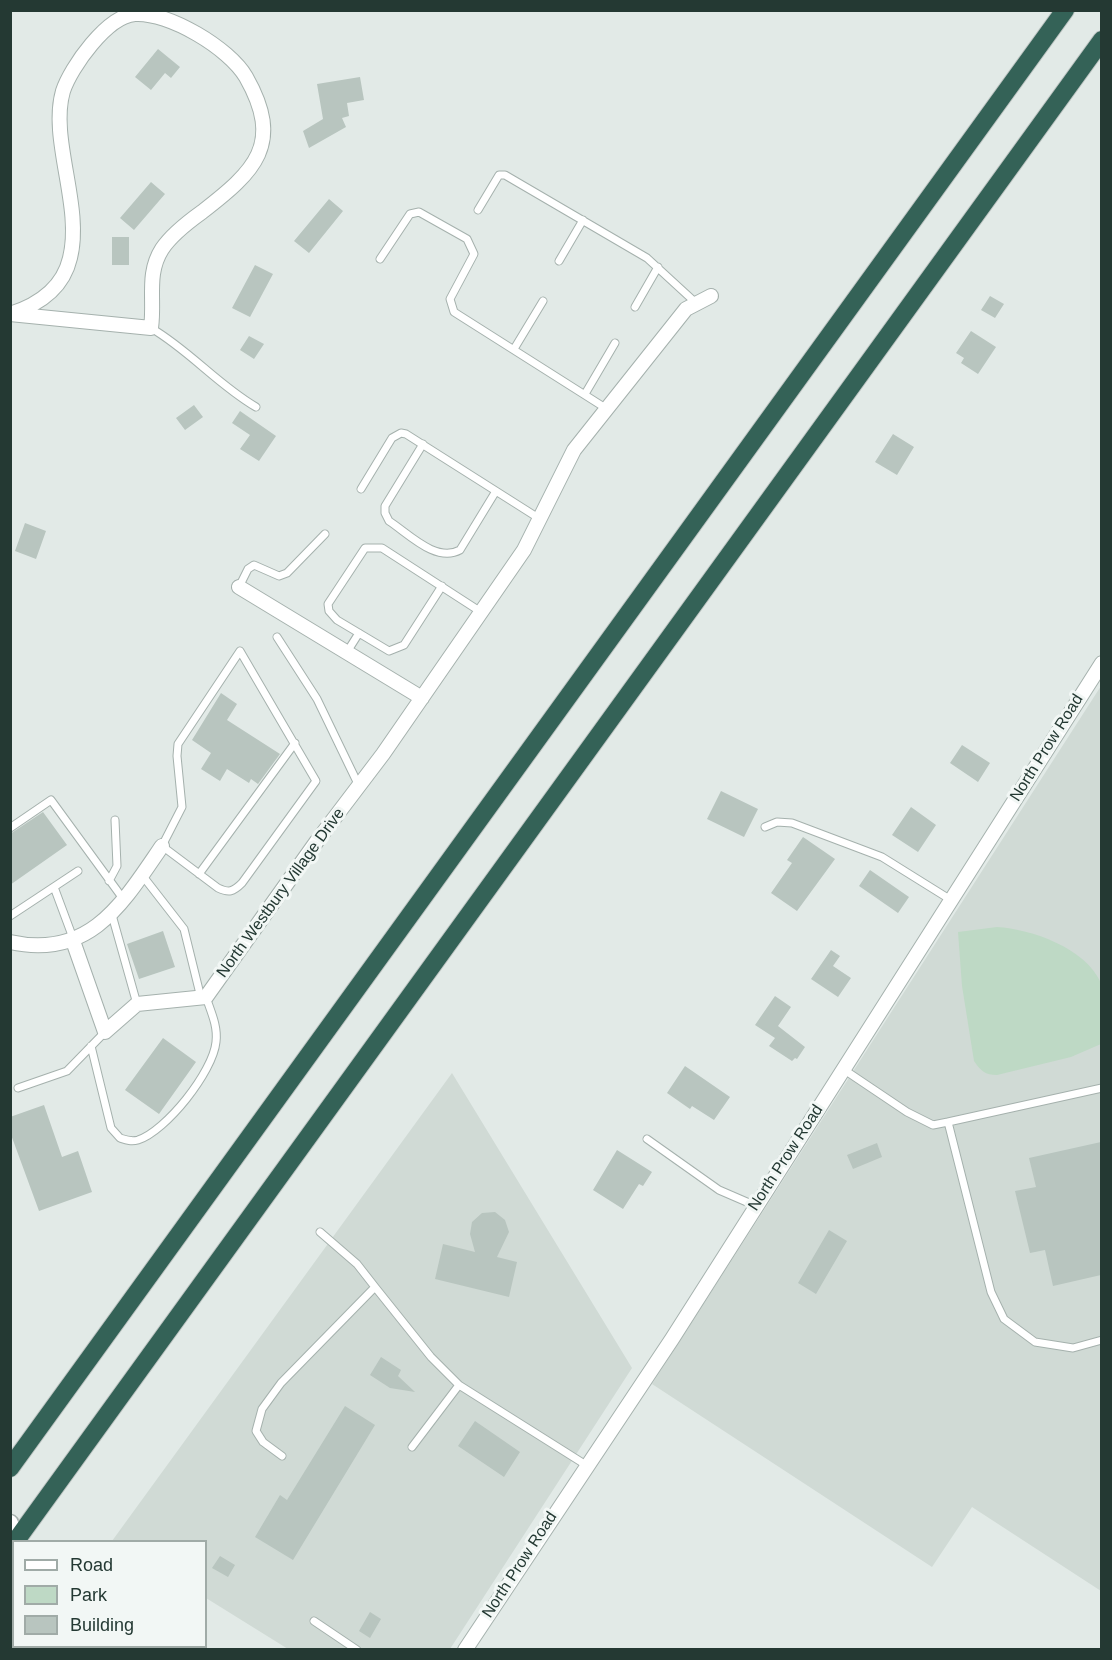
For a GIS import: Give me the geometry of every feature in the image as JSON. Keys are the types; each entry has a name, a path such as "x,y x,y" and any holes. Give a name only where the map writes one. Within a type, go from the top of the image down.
{"highway":[{"path":"10,1468 1065,10"},
{"path":"15,1540 1101,40"}],"street":[{"path":"134,14 157,18 187,28 219,49 242,70 257,97 264,129 257,161 229,191 184,225 164,246 151,276 151,328 10,314 34,304 50,292 63,276 70,257 74,236 59,110 70,74 94,40 121,20 134,14"},
{"name":"North Westbury Village Drive","path":"204,998 422,698 524,550 574,450 686,309 711,296"},
{"path":"239,587 422,698"},
{"name":"North Prow Road","path":"465,1650 672,1339 1101,663"},
{"path":"10,942 42,946 74,941 112,915 162,846"},
{"path":"74,941 105,1032 137,1004 204,998"},
{"path":"10,1523 14,1540"}],"lane":[{"path":"478,210 499,175 506,175 658,267 696,303"},
{"path":"380,259 410,214 414,212 419,212 467,239 474,254 450,299 450,306 454,312 607,409"},
{"path":"559,261 583,220"},
{"path":"635,306 658,267"},
{"path":"514,349 543,301"},
{"path":"151,328 169,339 216,379 256,407"},
{"path":"585,394 615,343"},
{"path":"361,489 392,438 401,433 423,444 540,519"},
{"path":"423,444 385,506 385,513 389,520 440,554 452,554 460,550 496,491"},
{"path":"239,587 248,569 254,565 279,576 287,573 325,534"},
{"path":"441,586 404,645 397,650 389,651 337,620 328,611 328,604 365,548 382,548 441,586 481,612"},
{"path":"347,652 359,633"},
{"path":"277,637 317,699 359,786"},
{"path":"240,651 295,742 315,777 316,785 236,890 228,892 218,888 162,846 182,807 178,744 240,651"},
{"path":"199,874 295,742"},
{"path":"10,828 51,800 124,900"},
{"path":"110,881 117,866 115,820"},
{"path":"765,827 777,822 792,823 882,857 951,900"},
{"path":"10,916 78,871"},
{"path":"91,1046 111,1128 120,1138 139,1140 170,1120 212,1057 216,1043 216,1027 204,998 184,929 142,875"},
{"path":"54,887 74,941"},
{"path":"112,915 137,1004"},
{"path":"18,1088 67,1071 105,1032"},
{"path":"843,1069 907,1112 933,1125 1101,1088"},
{"path":"948,1122 991,1292 1004,1319 1035,1342 1073,1348 1101,1340"},
{"path":"647,1138 719,1190 756,1206"},
{"path":"320,1232 357,1264 431,1357 459,1385 586,1465"},
{"path":"282,1456 262,1442 256,1431 262,1409 281,1383 375,1287"},
{"path":"412,1447 459,1385"},
{"path":"314,1621 357,1650"}],"shaded area":[{"path":"1101,686 1101,1591 972,1507 932,1567 652,1384"},
{"path":"452,1073 632,1368 450,1649 288,1649 207,1599 207,1540 113,1540"}],"green space":[{"path":"997,927 1041,936 1070,950 1094,971 1101,983 1103,995 1101,1044 1071,1057 997,1075 986,1073 979,1067 974,1061 962,986 958,932"}],"building":[{"path":"158,49 180,67 171,78 165,73 151,90 135,77"},
{"path":"360,77 364,100 347,103 349,116 342,118 346,127 309,148 303,131 323,119 317,84"},
{"path":"151,182 165,194 134,230 120,218"},
{"path":"329,199 343,211 309,253 294,241"},
{"path":"112,237 129,237 129,265 112,265"},
{"path":"255,265 273,274 250,317 232,308"},
{"path":"990,296 1004,304 995,318 981,310"},
{"path":"971,331 996,347 978,374 961,363 964,358 956,353"},
{"path":"249,336 264,344 254,359 240,350"},
{"path":"194,405 203,417 185,430 176,418"},
{"path":"240,411 276,436 259,461 240,449 250,435 232,423"},
{"path":"893,434 914,447 897,475 875,462"},
{"path":"25,523 46,531 36,559 15,551"},
{"path":"221,693 237,704 227,720 280,754 258,784 251,779 249,783 227,769 220,781 201,769 211,753 192,740"},
{"path":"962,745 990,763 978,782 950,763"},
{"path":"721,791 758,809 744,837 707,819"},
{"path":"911,807 936,825 918,852 892,835"},
{"path":"43,812 67,845 10,885 10,834"},
{"path":"803,837 835,859 797,911 771,893 792,863 787,860"},
{"path":"870,870 909,897 898,913 859,886"},
{"path":"163,931 175,967 139,979 127,944"},
{"path":"831,950 840,956 833,966 851,978 838,997 811,979"},
{"path":"775,996 791,1007 778,1026 805,1047 797,1059 792,1061 769,1046 775,1038 755,1025"},
{"path":"163,1038 196,1062 159,1114 125,1090"},
{"path":"685,1066 730,1097 714,1120 692,1106 690,1109 667,1093"},
{"path":"44,1105 62,1157 78,1151 92,1192 39,1211 10,1132 10,1117"},
{"path":"1101,1142 1101,1275 1053,1286 1045,1250 1030,1253 1015,1191 1036,1187 1029,1158"},
{"path":"877,1143 882,1157 853,1169 847,1155"},
{"path":"617,1150 652,1172 643,1186 639,1184 623,1209 593,1190"},
{"path":"495,1212 505,1220 509,1232 497,1257 517,1262 509,1297 435,1279 443,1244 475,1252 470,1234 472,1222 482,1213"},
{"path":"829,1230 847,1241 816,1294 798,1283"},
{"path":"381,1357 401,1370 398,1376 415,1392 390,1388 370,1375"},
{"path":"345,1406 375,1425 293,1560 255,1537 280,1495 287,1500"},
{"path":"475,1421 520,1452 504,1477 458,1446"},
{"path":"220,1556 235,1565 228,1577 212,1568"},
{"path":"370,1612 381,1619 370,1638 359,1631"}]}
